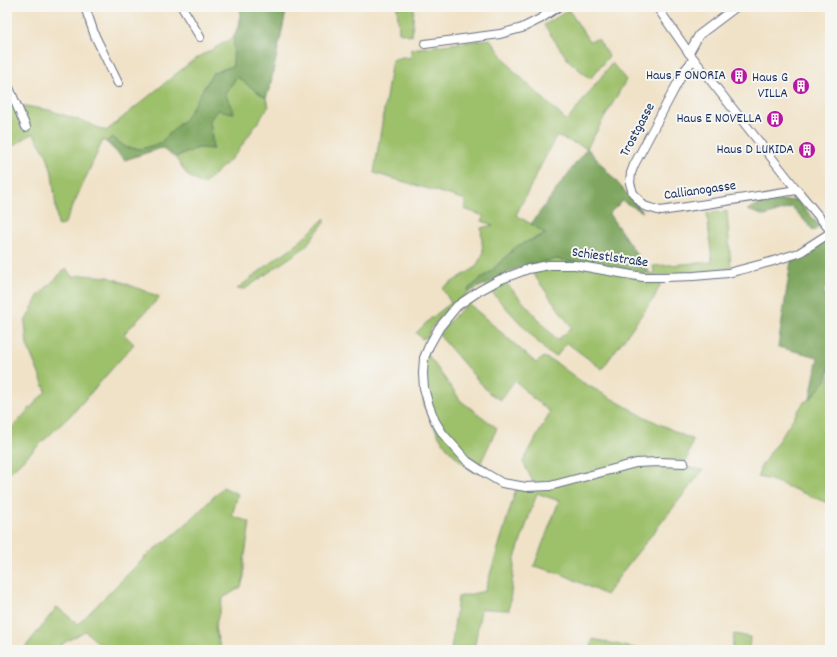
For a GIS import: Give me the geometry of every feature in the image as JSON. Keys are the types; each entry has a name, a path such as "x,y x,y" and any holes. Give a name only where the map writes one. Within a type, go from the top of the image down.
{"street":[{"path":"85,7 95,36 118,83"},
{"path":"182,7 200,37"},
{"path":"425,44 500,34 522,28 540,19 558,7"},
{"path":"657,7 691,56 830,231"},
{"name":"Trostgasse","path":"631,173 684,71 699,35 736,7"},
{"path":"7,83 26,127"},
{"name":"Callianogasse","path":"631,173 630,182 633,193 644,206 661,211 798,190"},
{"name":"Schiestlstraße","path":"684,463 636,463 550,486 526,487 502,483 467,461 443,434 435,421 424,388 424,358 429,346 439,328 457,306 498,280 528,269 549,265 575,265 643,277 694,276 728,273 799,253 830,231"}],"green space":[{"path":"240,7 287,7 270,87 266,98 237,77 225,93 234,113 217,110 210,120 213,149 198,148 175,157 161,148 125,160 106,142 112,137 127,148 142,149 160,143 186,118 213,73 233,66 234,37 240,21"},
{"path":"397,7 414,7 412,36 399,32"},
{"path":"569,10 589,41 598,39 609,56 590,79 568,60 544,25"},
{"path":"234,37 233,66 213,73 186,118 160,143 142,149 127,148 112,137 106,142 103,140 64,225 58,226 52,173 47,156 33,133 7,150 7,91 13,104 49,110 88,123 106,131 192,61"},
{"path":"490,39 513,70 567,121 612,63 626,80 587,148 556,136 516,215 546,233 517,246 490,272 468,289 469,292 432,326 428,337 422,339 416,333 430,319 451,303 442,288 475,268 483,254 481,228 493,225 482,221 484,216 464,209 466,200 374,173 392,60 402,57 411,58 411,49"},
{"path":"237,77 266,98 269,106 236,154 203,185 188,176 175,157 198,148 213,149 210,120 225,93"},
{"path":"587,148 643,212 622,201 609,214 649,272 630,271 556,259 518,268 469,292 468,289 490,272 517,246 546,234 531,224"},
{"path":"797,200 820,226 814,231 792,207 765,216 747,210 763,202"},
{"path":"727,211 731,268 693,274 656,275 653,266 712,262 707,213"},
{"path":"325,218 324,223 305,247 245,289 237,289 296,245"},
{"path":"828,235 830,237 830,285 824,290 830,318 830,364 826,380 810,399 818,357 778,347 791,261"},
{"path":"556,259 630,271 649,272 662,281 654,298 602,369 567,343 557,356 548,353 484,284 500,276 557,340 572,328 534,275 529,265"},
{"path":"66,268 72,277 81,275 109,277 160,297 124,334 134,344 73,413 7,475 7,433 46,391 27,345 25,322 38,296"},
{"path":"468,303 536,363 544,357 558,364 582,382 641,415 693,440 685,467 703,470 623,571 606,595 562,574 534,566 559,501 537,493 515,558 509,610 481,609 474,650 451,650 458,597 485,591 516,489 539,489 533,482 523,462 550,412 529,395 515,380 501,400 489,393 439,335 447,324"},
{"path":"423,348 461,401 497,428 476,473 464,465 447,448 439,436 424,406 420,373"},
{"path":"830,364 830,504 771,480 758,477 760,468 804,402 810,399 826,380"},
{"path":"223,487 238,494 232,516 250,522 244,562 244,576 241,587 223,598 215,628 221,650 106,650 85,631 62,644 57,650 23,650 57,607 78,624 148,554 178,531"},
{"path":"734,634 750,637 749,650 732,650"},
{"path":"593,639 643,650 590,650"}],"place":[{"name":"Haus F ONORIA","path":"739,76"},
{"name":"Haus G VILLA","path":"801,86"},
{"name":"Haus E NOVELLA","path":"775,119"},
{"name":"Haus D LUKIDA","path":"807,150"}]}
